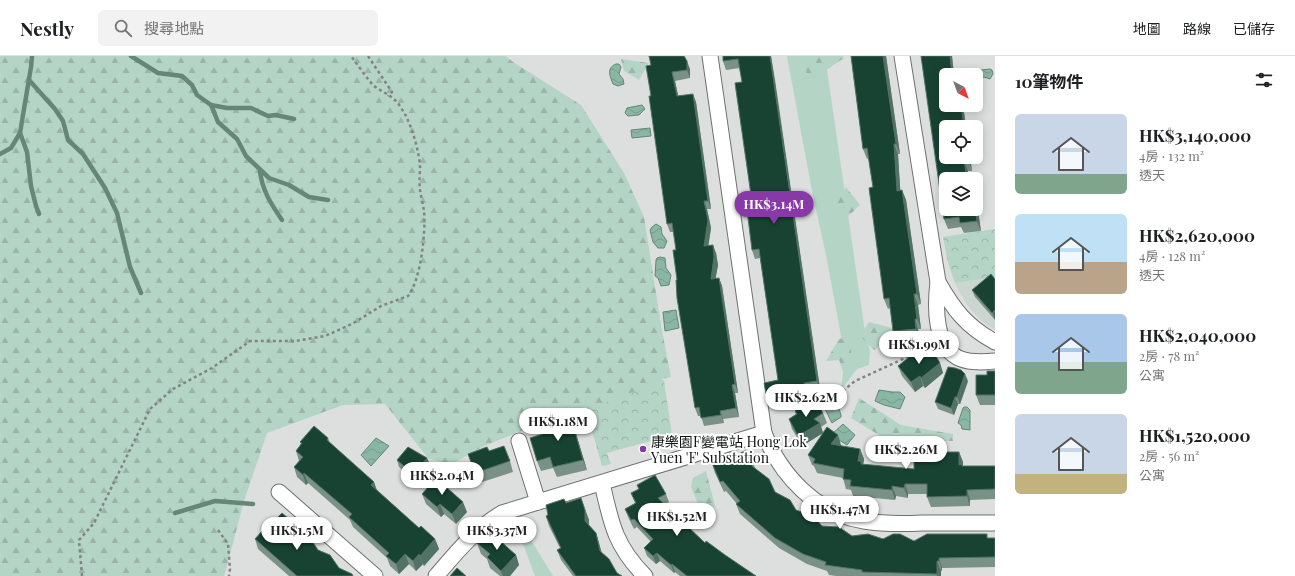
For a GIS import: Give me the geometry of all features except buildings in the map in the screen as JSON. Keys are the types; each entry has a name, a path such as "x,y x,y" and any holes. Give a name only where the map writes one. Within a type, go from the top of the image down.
{"street":[{"path":"710,56 764,433 772,451 789,476 814,501 836,513 863,521 879,523 995,523"},
{"path":"902,56 938,282 936,307 942,341 951,352 961,359 970,361 995,361"},
{"path":"938,282 948,300 965,322 976,331 995,342"},
{"path":"436,576 477,531 493,519 508,511 602,484 764,433"},
{"path":"519,441 538,502"},
{"path":"602,484 610,518 617,537 626,554 645,576"},
{"path":"279,492 375,576"}],"path":[{"path":"82,576 79,540 94,523 150,409 160,399 173,389 212,368 250,341 296,341 325,336 352,324 381,306 410,294 419,270 424,226 424,211 420,190 420,165 415,141 405,116 396,101 373,84 351,56"},
{"path":"368,56 392,92 388,96"},
{"path":"760,406 838,395 855,381 942,341"},
{"path":"218,530 228,544 230,569 229,576"}],"shaded area":[{"path":"995,277 995,330 983,322 970,309 955,283"}],"green space":[{"path":"0,56 506,56 581,105 624,173 644,217 662,331 671,377 662,379 670,433 601,453 586,407 484,446 450,465 428,458 385,404 343,405 267,433 244,501 224,576 0,576"},
{"path":"787,56 825,56 865,332 870,351 869,365 857,369 841,390 845,357"},
{"path":"809,56 843,56 844,58 804,85"},
{"path":"621,59 649,63 639,80 624,71"},
{"path":"846,187 860,205 844,220 834,209"},
{"path":"995,229 995,277 955,283 948,263 943,237"},
{"path":"869,322 892,328 893,333 887,341 874,350 860,336"},
{"path":"850,336 852,366 844,374 839,360 826,361 839,339"},
{"path":"664,380 672,435 607,453 611,464 602,466 586,410"},
{"path":"859,398 901,425 953,434 953,441 887,440 851,418"},
{"path":"706,471 715,506 700,509 691,487 693,478"},
{"path":"518,519 553,576 535,576 514,520"}],"water":[{"path":"616,64 619,64 621,67 619,74 623,79 624,84 618,86 613,84 610,72 611,68"},
{"path":"983,70 992,70 993,74 990,79 983,78"},
{"path":"642,105 645,109 639,115 628,116 625,113 627,108"},
{"path":"650,128 651,136 632,138 631,130"},
{"path":"656,224 661,227 662,234 667,241 664,248 658,248 653,242 650,230"},
{"path":"660,257 665,258 666,268 671,275 669,285 661,286 658,278 655,276 656,260"},
{"path":"676,310 679,328 665,331 663,312"},
{"path":"879,390 900,392 905,397 900,409 875,401"},
{"path":"837,403 841,417 832,423 824,407"},
{"path":"964,407 967,407 970,410 970,430 962,429 961,425 958,423"},
{"path":"843,424 855,435 847,445 831,435"},
{"path":"376,438 389,446 371,466 361,455"}],"waterway":[{"path":"32,56 20,133 27,152 31,186 39,214"},
{"path":"131,56 158,73 182,76 192,85 197,95 211,105 218,122 237,139 246,156 269,178 289,185 309,197 328,200"},
{"path":"29,80 55,109 63,121 68,140 83,154 105,188 117,213 130,267 141,293"},
{"path":"211,105 227,108 251,108 268,116 276,115 294,119"},
{"path":"0,154 11,148 20,133"},
{"path":"260,171 268,197 282,220"},
{"path":"175,513 215,501 253,504"}],"place":[{"name":"康樂園F變電站 Hong Lok Yuen 'F' Substation","path":"643,449"}]}
